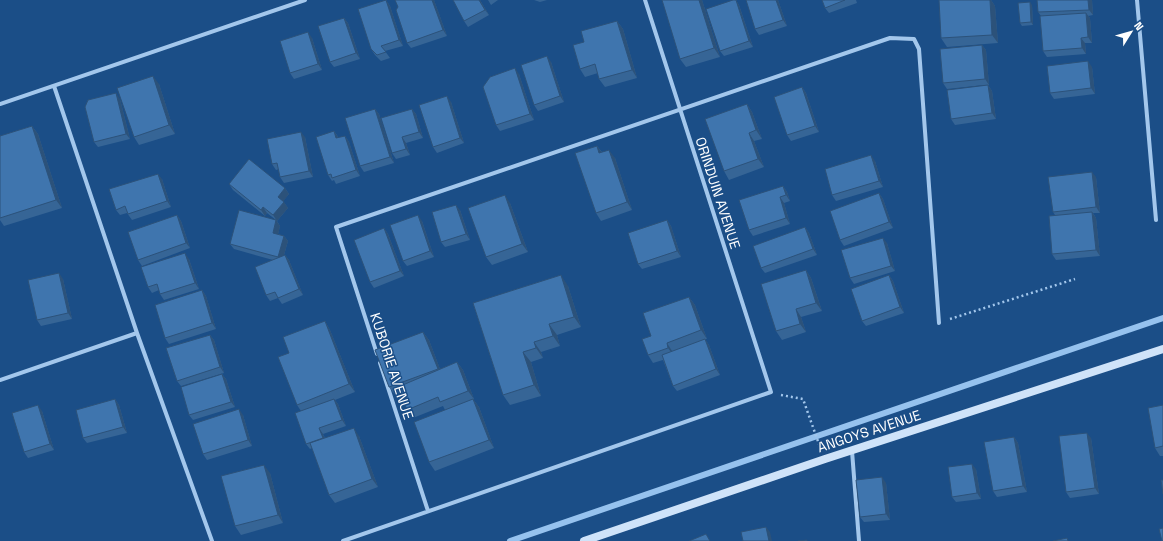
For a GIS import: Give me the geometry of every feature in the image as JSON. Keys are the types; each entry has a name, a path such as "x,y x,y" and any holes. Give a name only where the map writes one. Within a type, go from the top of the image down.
{"street":[{"path":"0,104 305,0"},
{"name":"ORINDUIN AVENUE","path":"644,0 771,392"},
{"path":"1137,0 1156,220"},
{"path":"679,110 890,38 914,39 919,49 921,67 939,323"},
{"path":"54,86 137,333 212,541"},
{"name":"KUBORIE AVENUE","path":"428,511 336,227 679,110"},
{"path":"0,380 137,333"},
{"name":"ANGOYS AVENUE","path":"584,541 1163,349"},
{"path":"343,541 771,392"},
{"path":"852,451 858,541"}],"path":[{"path":"939,323 1075,279"},
{"path":"771,392 802,399 820,445"}],"building":[{"path":"386,0 399,40 381,46 386,52 377,55 371,49 358,9"},
{"path":"395,0 432,0 443,30 407,43 396,10 398,7"},
{"path":"453,0 479,0 485,10 464,21"},
{"path":"662,0 699,0 714,48 680,59"},
{"path":"736,0 749,41 720,51 706,9"},
{"path":"746,0 776,0 783,20 755,29"},
{"path":"822,0 845,0 825,8"},
{"path":"939,0 990,0 992,35 941,38"},
{"path":"1037,0 1088,0 1089,10 1038,12"},
{"path":"1030,2 1031,22 1020,23 1018,3"},
{"path":"1086,13 1088,37 1081,38 1082,48 1043,51 1040,16"},
{"path":"344,18 356,53 330,62 318,26"},
{"path":"617,21 632,70 599,79 595,64 580,69 573,45 584,42 581,31"},
{"path":"308,32 318,64 290,73 280,41"},
{"path":"982,45 985,79 943,83 940,49"},
{"path":"547,56 560,96 534,105 521,65"},
{"path":"1088,61 1091,88 1050,93 1047,66"},
{"path":"515,68 530,114 496,125 483,87 490,77"},
{"path":"153,76 169,125 134,137 117,88"},
{"path":"988,85 992,113 951,119 947,90"},
{"path":"802,87 815,126 787,135 774,97"},
{"path":"116,93 126,134 94,142 85,107 88,100"},
{"path":"447,96 460,138 433,147 419,105"},
{"path":"747,104 756,130 749,133 758,159 724,171 705,119"},
{"path":"375,109 390,157 360,166 345,118"},
{"path":"412,109 419,132 402,137 406,149 392,153 381,118"},
{"path":"32,126 56,200 0,218 0,136"},
{"path":"334,131 336,138 345,136 356,170 332,178 331,174 328,175 316,137"},
{"path":"301,132 309,171 280,177 277,163 272,164 267,139"},
{"path":"597,146 599,153 609,150 627,202 596,213 575,153"},
{"path":"871,155 879,181 832,195 825,169"},
{"path":"249,159 285,188 278,197 284,202 273,215 263,207 261,210 229,184"},
{"path":"1092,172 1096,207 1053,212 1048,177"},
{"path":"158,174 167,201 128,214 125,206 116,210 109,189"},
{"path":"783,186 786,195 780,197 786,218 749,230 739,200"},
{"path":"879,193 889,222 840,240 830,211"},
{"path":"505,195 522,244 486,257 468,208"},
{"path":"456,205 466,234 441,242 432,212"},
{"path":"239,210 276,220 273,233 284,236 278,257 230,244"},
{"path":"1092,212 1096,250 1052,254 1049,216"},
{"path":"177,215 186,243 138,260 128,232"},
{"path":"418,215 430,251 403,261 390,225"},
{"path":"667,220 677,251 638,264 628,233"},
{"path":"805,227 813,249 761,268 753,246"},
{"path":"384,228 400,271 370,282 354,240"},
{"path":"883,238 891,266 850,278 841,250"},
{"path":"185,253 195,283 160,294 157,284 148,287 141,267"},
{"path":"285,255 299,289 278,298 275,292 266,295 255,267"},
{"path":"806,270 816,303 796,309 800,324 776,331 761,284"},
{"path":"59,273 68,313 37,320 28,280"},
{"path":"561,275 574,317 549,324 553,336 534,342 536,348 523,352 534,385 503,395 473,303"},
{"path":"889,275 900,307 862,321 851,289"},
{"path":"202,290 212,323 165,338 155,305"},
{"path":"689,297 701,330 667,343 668,348 648,355 642,339 651,336 643,313"},
{"path":"325,321 349,384 297,405 278,357 289,353 283,337"},
{"path":"423,332 438,369 389,387 375,350"},
{"path":"210,335 220,367 177,381 166,348"},
{"path":"705,339 716,369 673,386 662,355"},
{"path":"457,362 468,391 440,402 438,397 407,410 398,387"},
{"path":"222,374 231,402 189,415 181,387"},
{"path":"115,399 123,427 83,438 76,410"},
{"path":"334,399 342,420 319,428 323,438 306,444 295,413"},
{"path":"473,399 489,440 429,462 414,422"},
{"path":"38,405 50,444 24,452 12,413"},
{"path":"1163,405 1163,446 1155,448 1148,408"},
{"path":"239,409 248,440 203,454 193,424"},
{"path":"354,428 372,479 329,495 310,443"},
{"path":"1087,433 1095,488 1066,492 1059,436"},
{"path":"1014,437 1023,486 993,491 984,442"},
{"path":"972,464 977,493 952,497 948,467"},
{"path":"264,465 278,515 235,526 221,476"},
{"path":"882,477 886,514 860,517 856,480"},
{"path":"1161,480 1163,480 1163,494"},
{"path":"766,527 769,541 743,541 741,532"},
{"path":"1163,528 1163,541 1162,541 1159,529"},
{"path":"706,534 710,541 689,541"},
{"path":"1067,538 1068,541 1053,541"}],"waterway":[{"path":"510,541 1163,318"}]}
